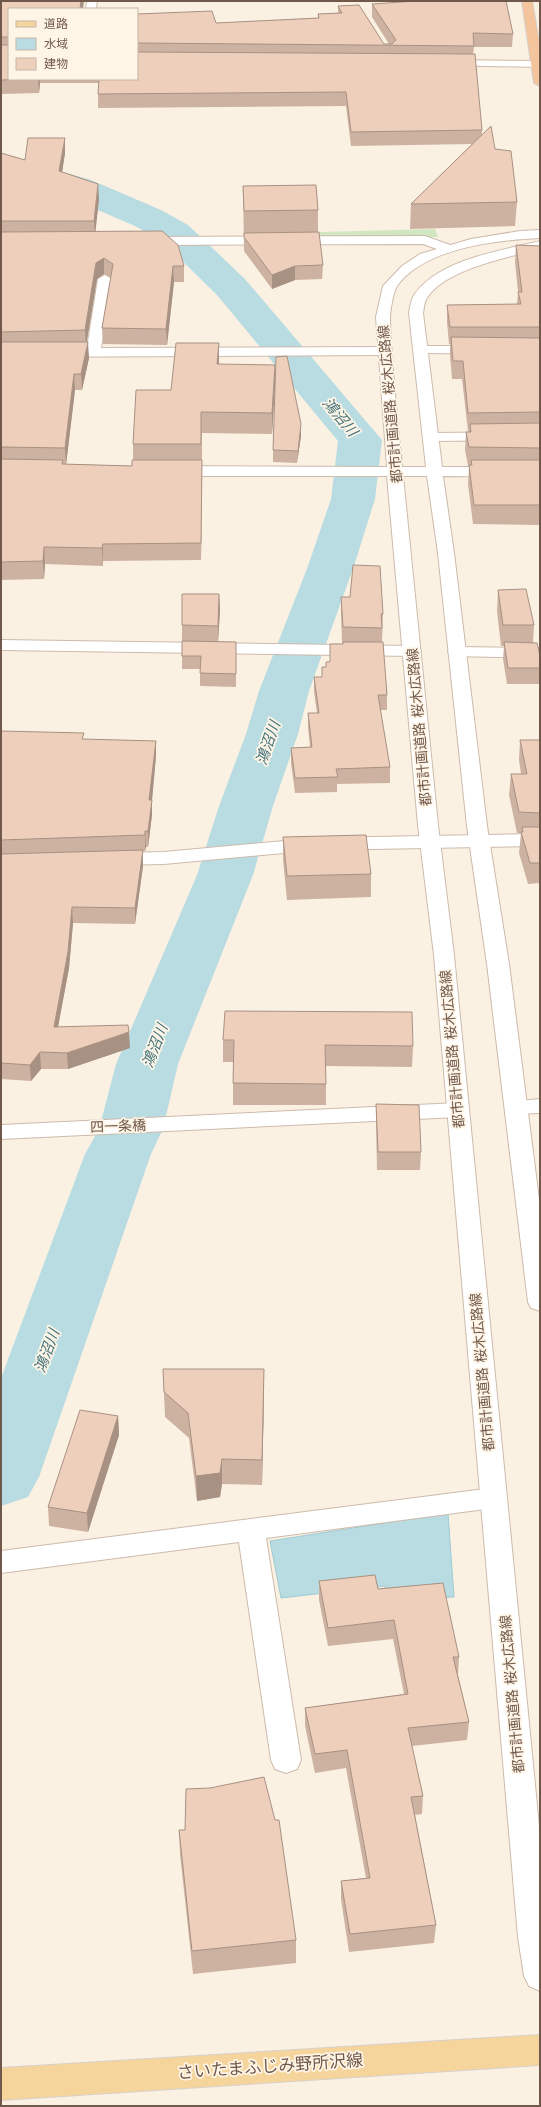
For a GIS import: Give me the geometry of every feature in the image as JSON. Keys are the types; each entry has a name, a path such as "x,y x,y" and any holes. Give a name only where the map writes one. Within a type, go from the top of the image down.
{"highway":[{"path":"527,1 539,60 540,83"}],"main road":[{"name":"さいたまふじみ野所沢線","path":"1,2084 540,2050"}],"street":[{"path":"435,59 539,60"},
{"name":"都市計画道路 桜木広路線","path":"540,234 492,239 448,249 425,258 407,269 390,286 382,317 430,842 444,955 533,1930 540,1976"},
{"path":"132,241 425,240 448,249"},
{"path":"540,246 475,262 438,279 420,297 416,313 434,471 446,553 479,841 498,964 540,1302"},
{"path":"93,353 105,279"},
{"path":"421,350 540,350"},
{"path":"1,354 385,351"},
{"path":"159,471 540,472"},
{"path":"1,645 412,651"},
{"path":"457,652 540,653"},
{"path":"94,860 164,858 317,844 540,840"},
{"path":"516,1107 540,1106"},
{"name":"四一条橋","path":"1,1132 72,1127 458,1110"},
{"path":"14,1560 493,1498"},
{"path":"251,1529 286,1760"}],"lane":[{"path":"431,437 540,436"}],"green space":[{"path":"435,229 438,237 246,238 247,234"}],"water":[{"path":"448,1513 454,1597 388,1600 385,1586 281,1598 270,1541"}],"building":[{"path":"1,1 81,1 80,8 8,8 8,37 1,37"},
{"path":"416,1 506,1 513,34 473,33 474,46 138,43 138,14 212,11 216,23 319,18 318,14 342,13 338,6 359,5 384,44 392,44 396,40 372,4"},
{"path":"1,45 8,45 8,80 1,80"},
{"path":"138,52 475,54 482,130 351,132 346,92 98,94 99,80 138,80"},
{"path":"491,126 495,149 511,151 517,202 411,204"},
{"path":"28,138 65,138 59,171 98,184 94,221 1,221 1,153 25,160"},
{"path":"316,185 318,210 244,211 243,186"},
{"path":"162,231 178,245 184,266 173,266 166,329 102,328 113,264 104,258 96,263 85,330 1,332 1,232"},
{"path":"319,232 323,265 295,266 272,275 244,237 244,233"},
{"path":"516,245 540,246 540,327 450,327 447,305 521,304 518,292 522,292"},
{"path":"451,337 540,338 540,412 468,413 463,361 453,361"},
{"path":"1,342 88,342 81,374 74,374 65,448 1,447"},
{"path":"176,343 219,343 217,364 275,365 272,413 201,412 201,444 133,444 136,390 171,390"},
{"path":"287,356 301,424 298,451 273,450 276,357"},
{"path":"540,423 540,448 469,447 466,432 471,432 470,424"},
{"path":"1,459 63,460 62,464 132,466 132,460 202,460 201,543 103,544 102,548 44,547 43,561 1,562"},
{"path":"471,460 540,460 540,505 474,505 469,465 472,465"},
{"path":"353,565 380,566 383,614 381,614 382,628 343,627 341,597 350,597"},
{"path":"526,589 534,625 503,625 498,590"},
{"path":"182,594 219,594 218,626 182,625"},
{"path":"182,641 236,642 236,674 200,673 201,656 182,656"},
{"path":"343,642 383,642 387,695 378,695 390,767 336,769 338,777 295,778 291,748 312,747 308,713 319,713 314,677 322,677 322,667 326,667 326,662 330,662 330,644 343,644"},
{"path":"504,642 537,643 540,656 540,668 508,668"},
{"path":"1,731 84,733 82,739 156,741 149,800 152,800 148,831 145,831 145,835 1,840"},
{"path":"520,740 540,740 540,813 519,812 511,774 527,774"},
{"path":"522,827 540,827 540,863 530,863 521,832 523,832"},
{"path":"366,835 371,874 287,876 283,837"},
{"path":"143,850 135,908 72,907 68,952 54,1027 128,1025 129,1032 67,1053 40,1052 30,1065 1,1063 1,854"},
{"path":"225,1011 412,1012 413,1046 325,1045 326,1084 233,1083 234,1040 223,1040"},
{"path":"376,1104 419,1105 421,1152 378,1152"},
{"path":"163,1369 264,1369 262,1460 222,1459 220,1473 196,1476 188,1413 164,1392"},
{"path":"80,1410 118,1416 87,1513 48,1507"},
{"path":"375,1575 378,1589 443,1583 459,1657 453,1657 469,1722 408,1728 423,1796 411,1797 436,1925 350,1934 341,1881 370,1878 347,1750 315,1754 305,1708 408,1694 394,1620 328,1628 319,1581"},
{"path":"264,1777 275,1820 279,1820 296,1940 192,1951 179,1830 185,1830 186,1789 210,1788"}],"waterway":[{"name":"鴻沼川","path":"1,164 78,188 148,218 175,233 231,287 360,440 353,499 331,566 284,691 272,734 246,806 225,875 147,1064 131,1129 118,1154 1,1477"}]}
